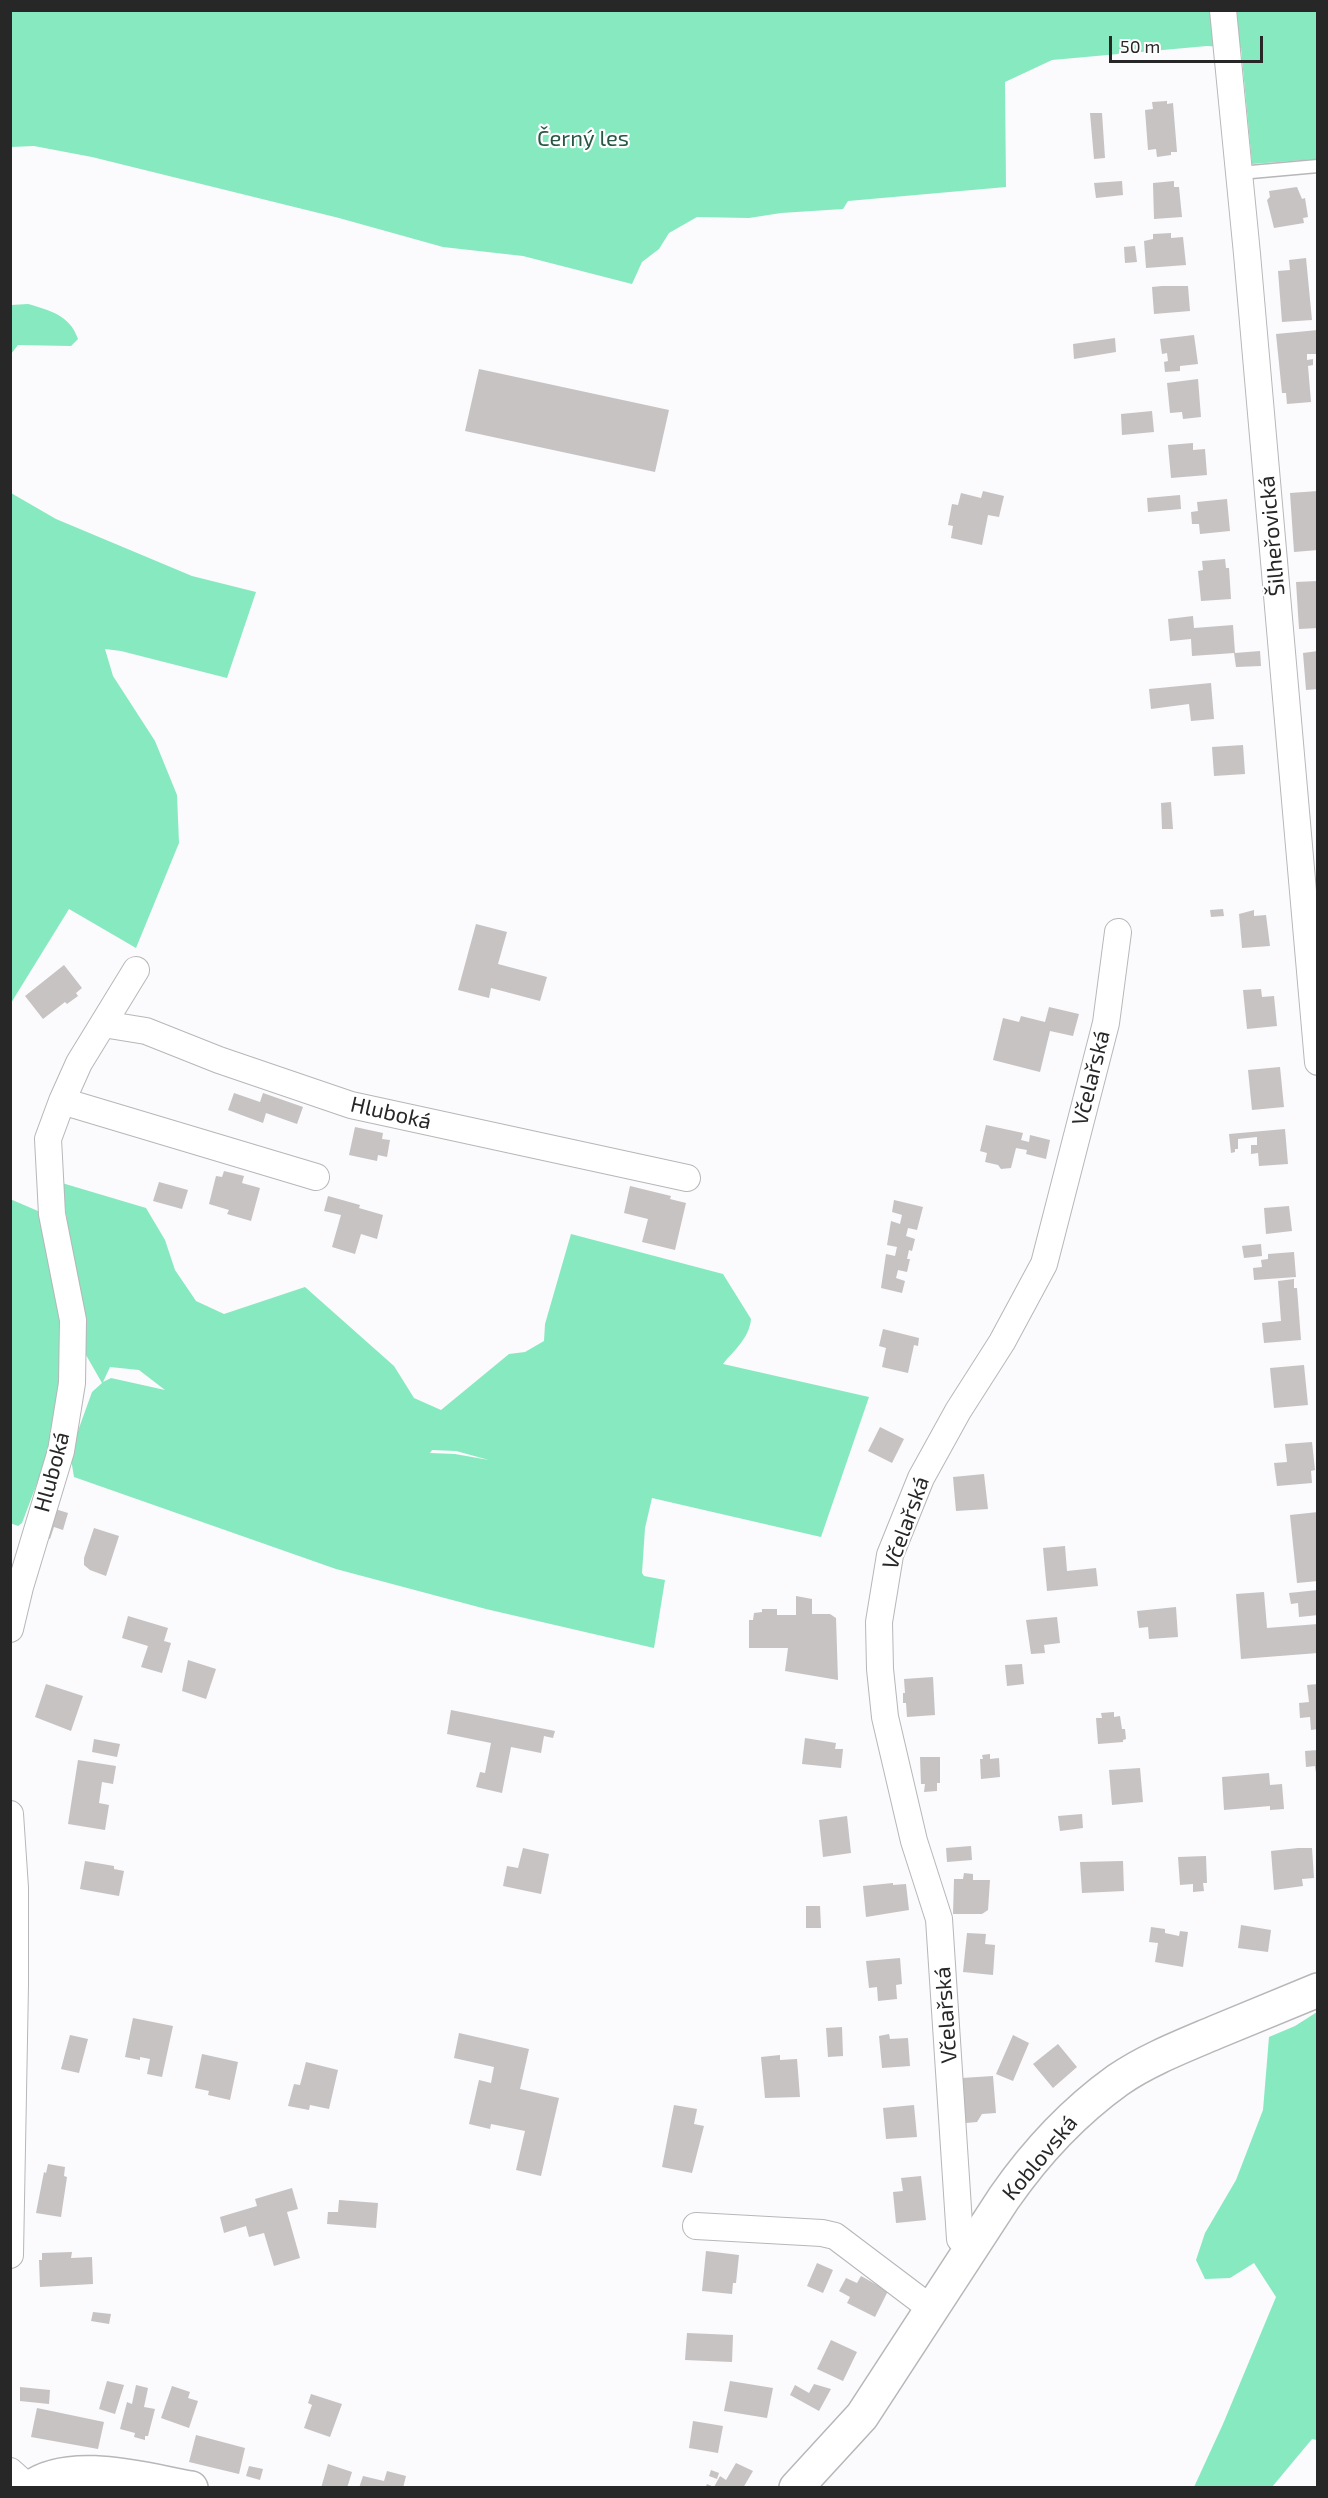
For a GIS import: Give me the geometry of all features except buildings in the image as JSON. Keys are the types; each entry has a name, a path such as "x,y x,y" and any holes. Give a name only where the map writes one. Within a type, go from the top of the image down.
{"street":[{"name":"Šilheřovická","path":"1223,10 1240,173 1317,1062"},
{"name":"Včelařská","path":"972,2247 960,2239 939,1919 914,1841 885,1717 880,1669 879,1622 890,1555 921,1478 958,1411 1002,1342 1044,1264 1106,1023 1118,932"},
{"name":"Hluboká","path":"10,1629 22,1578 61,1451 72,1383 73,1320 52,1214 48,1139 62,1101 80,1063 136,970"},
{"name":"Hluboká","path":"103,1024 146,1031 219,1060 351,1105 687,1178"},
{"path":"62,1101 315,1177"},
{"path":"10,2255 15,1985 15,1888 11,1822"},
{"name":"Koblovská","path":"796,2487 862,2416 1028,2164 1063,2125 1120,2079 1176,2048 1317,1990"},
{"path":"696,2226 836,2236 933,2310"},
{"path":"11,2471 30,2487 41,2479 58,2474 78,2473 102,2474 191,2487"}],"lane":[{"path":"1240,173 1317,166"}],"green space":[{"name":"Černý les","path":"11,11 1317,11 1317,159 1252,164 1241,48 1207,46 1052,60 1005,82 1006,187 848,201 843,209 781,213 749,218 697,217 669,233 659,249 642,262 632,284 523,256 443,247 339,218 92,157 34,146 11,147"},
{"path":"28,304 51,311 64,319 70,324 78,339 71,346 18,345 11,354 11,305"},
{"path":"11,493 56,519 192,576 256,592 227,678 105,649 113,676 155,741 177,795 179,843 136,948 69,909 11,1003"},
{"path":"62,1183 146,1208 165,1240 175,1270 196,1301 224,1314 305,1287 394,1366 414,1398 441,1410 509,1354 525,1352 544,1341 545,1324 571,1234 723,1274 751,1319 744,1338 723,1364 869,1397 821,1537 652,1498 645,1528 642,1573 644,1576 665,1580 654,1648 486,1609 336,1569 74,1477 70,1453 92,1392 102,1383 78,1341 79,1312","holes":["110,1367 139,1370 165,1390 111,1378 103,1382","432,1450 456,1451 489,1460 455,1454 430,1453"]},
{"path":"10,1199 45,1214 60,1302 62,1399 53,1441 22,1523 18,1526 10,1523"},
{"path":"1317,2012 1317,2440 1312,2439 1272,2487 1194,2487 1276,2297 1254,2263 1230,2278 1205,2279 1196,2260 1205,2233 1236,2180 1263,2110 1269,2037 1295,2026"}]}
